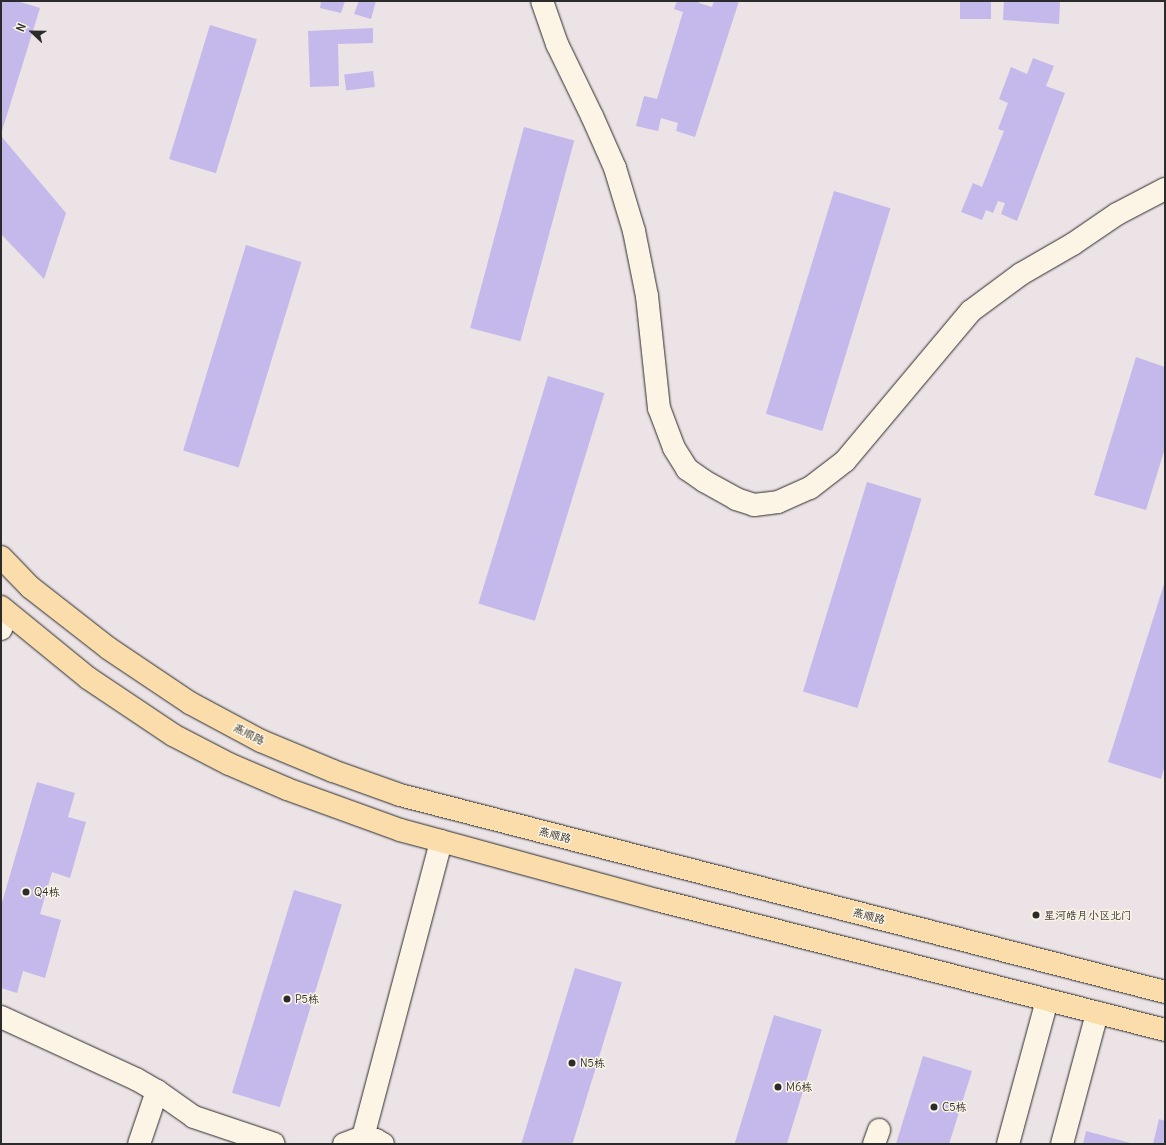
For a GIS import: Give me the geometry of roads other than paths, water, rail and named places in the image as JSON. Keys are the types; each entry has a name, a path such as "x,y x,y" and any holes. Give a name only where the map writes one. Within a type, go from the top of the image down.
{"main road":[{"name":"燕顺路","path":"1,557 30,587 108,648 190,703 261,741 333,771 400,795 1165,992"},
{"path":"3,617 88,678 173,734 229,764 287,789 400,830 665,902 1165,1030"}],"lane":[{"path":"542,1 557,44 615,168 634,231 647,296 659,408 674,448 687,469 704,481 736,499 754,505 778,502 810,488 846,461 971,311 1021,274 1072,244 1117,214 1165,189"},
{"path":"366,1141 448,843"},
{"path":"1008,1144 1047,1000"},
{"path":"1062,1144 1097,1013"},
{"path":"1,1017 136,1079 157,1091 194,1117 274,1144"},
{"path":"139,1144 157,1091"}],"place":[{"name":"Q4栋","path":"26,892"},
{"name":"星河皓月小区北门","path":"1036,915"},
{"name":"P5栋","path":"287,999"},
{"name":"N5栋","path":"572,1063"},
{"name":"M6栋","path":"778,1087"},
{"name":"C5栋","path":"934,1107"}]}
